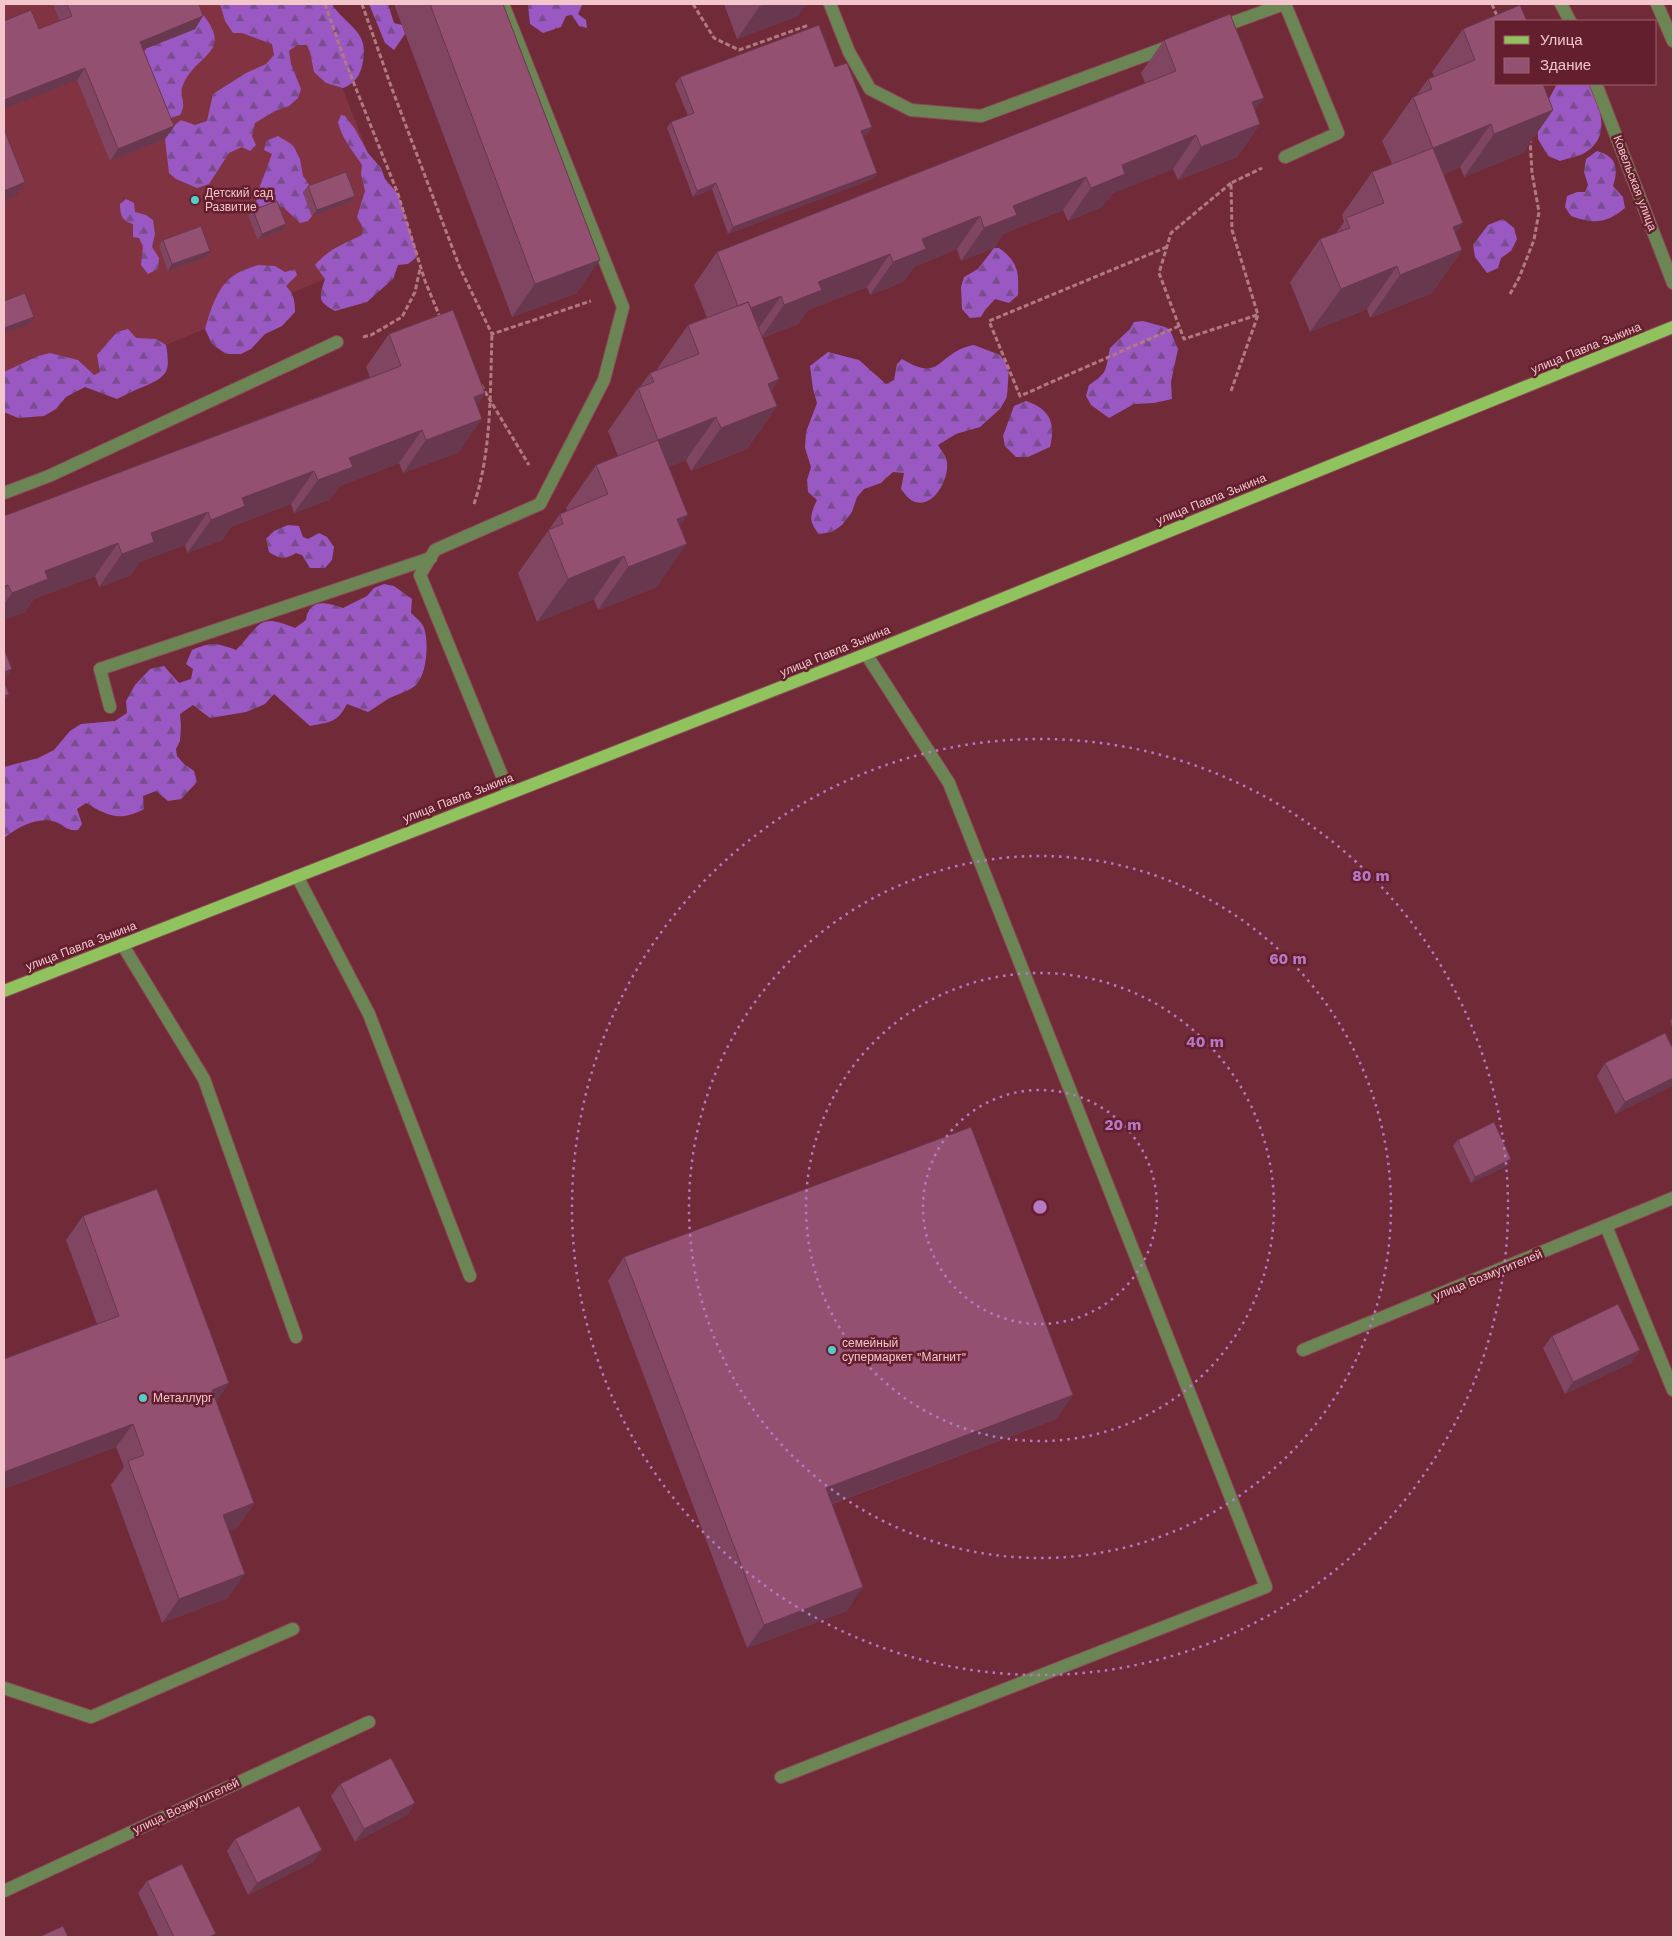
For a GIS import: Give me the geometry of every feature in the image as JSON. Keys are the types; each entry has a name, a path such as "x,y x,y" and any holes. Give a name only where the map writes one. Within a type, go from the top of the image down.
{"main road":[{"name":"улица Павла Зыкина","path":"4,991 866,654 1673,327"}],"street":[{"path":"503,4 623,307 604,380 540,504 435,550 420,576 509,793"},
{"path":"1203,34 1285,4 1338,133 1285,157"},
{"path":"1561,4 1569,20"},
{"path":"1657,4 1673,41"},
{"path":"833,10 849,52 870,89 910,110 980,116 1185,40"},
{"name":"Ковельская улица","path":"1596,85 1673,283"},
{"path":"4,493 49,476 337,342"},
{"path":"110,706 100,669 431,558"},
{"path":"781,1777 1266,1587 949,782 866,654"},
{"path":"297,876 369,1014 470,1276"},
{"path":"122,944 204,1079 296,1337"},
{"name":"улица Возмутителей","path":"1303,1350 1673,1198"},
{"path":"1606,1226 1673,1390"},
{"path":"4,1688 90,1717 292,1629"},
{"name":"улица Возмутителей","path":"4,1891 369,1722"}],"path":[{"path":"325,4 345,61 398,194 420,266 437,313 442,321"},
{"path":"362,4 460,268 492,334 490,400 482,480 463,538"},
{"path":"693,4 714,38 739,50 833,10"},
{"path":"1492,4 1499,20"},
{"path":"1510,294 1519,278 1534,240 1539,212 1532,173 1530,138"},
{"path":"1258,315 1184,339 1159,273 1171,233 1231,183 1285,157"},
{"path":"1231,183 1232,230 1258,315 1231,392"},
{"path":"1167,246 989,320 1020,396 1179,326"},
{"path":"337,342 371,335 402,317 414,292 420,266"},
{"path":"492,334 617,292"},
{"path":"480,384 546,493"}],"shaded area":[{"name":"Детский сад Развитие","path":"4,4 309,4 405,246 4,412"}],"green space":[{"path":"220,4 332,4 356,30 363,44 364,54 361,70 357,77 350,85 343,88 326,83 314,72 307,45 297,45 289,51 291,64 301,89 298,98 289,106 275,111 255,123 252,136 256,145 250,151 242,147 229,153 209,184 197,188 176,179 169,173 165,139 181,120 195,125 207,121 213,94 246,73 266,64 274,55 272,44 242,33 233,33 225,21"},
{"path":"369,4 388,4 394,23 402,25 405,34 394,50 385,43"},
{"path":"583,4 578,14 586,20 587,28 579,26 572,15 566,16 561,27 543,33 530,24 528,5"},
{"path":"200,11 210,25 214,36 214,44 210,52 189,74 183,85 183,106 180,115 167,119 142,54 147,48 195,29"},
{"path":"1556,85 1591,85 1600,111 1601,129 1594,145 1583,154 1560,161 1548,156 1538,139 1537,121"},
{"path":"341,115 345,116 355,129 368,153 381,168 385,179 398,194 418,256 408,264 398,265 393,279 367,302 335,311 322,301 321,295 325,279 315,265 331,251 362,235 363,228 357,217 365,191 361,174 362,165 348,145 338,122"},
{"path":"278,136 293,145 300,159 303,176 312,189 303,192 312,216 308,221 300,223 283,207 272,207 263,210 256,203 272,154 264,150 266,141"},
{"path":"1597,151 1608,156 1616,168 1613,186 1623,197 1625,208 1605,220 1593,221 1571,216 1565,207 1567,196 1577,192 1585,192 1588,185 1584,172 1586,159"},
{"path":"126,199 134,203 135,212 146,215 153,220 155,234 152,247 159,258 158,269 148,274 141,265 143,246 139,238 133,237 133,224 126,221 121,214 120,204"},
{"path":"1503,219 1514,228 1517,239 1511,251 1501,258 1498,268 1487,273 1475,257 1473,245 1488,225"},
{"path":"994,248 999,248 1014,263 1018,280 1018,295 1009,303 995,299 981,317 970,318 962,309 961,287 964,277 978,269"},
{"path":"258,265 275,266 285,272 295,269 297,275 286,286 294,298 295,312 282,326 265,334 251,349 241,354 226,354 212,344 205,329 212,306 219,291 229,279 241,271"},
{"path":"1143,321 1170,330 1178,349 1171,382 1172,399 1154,403 1134,404 1109,418 1091,405 1086,396 1089,385 1100,377 1105,370 1110,348 1130,329 1134,322"},
{"path":"128,329 136,338 156,339 166,345 167,368 157,380 117,399 85,387 66,397 56,409 44,416 18,418 4,412 4,372 38,356 50,353 78,360 94,375 100,372 97,355 117,332"},
{"path":"974,345 1000,355 1009,368 1007,397 1000,409 980,427 956,434 938,445 947,462 946,476 939,490 929,501 915,502 907,497 901,489 904,473 893,472 881,483 864,489 857,497 852,512 842,525 832,532 819,534 811,518 817,500 808,492 807,480 811,467 805,448 806,432 817,403 810,366 828,352 859,360 886,384 894,380 897,364 902,359 915,366 933,367 952,354"},
{"path":"1026,401 1041,408 1046,413 1051,424 1052,438 1050,447 1028,457 1016,457 1005,446 1003,436 1014,406"},
{"path":"288,525 299,526 303,537 308,539 319,533 327,537 334,547 332,560 325,568 310,568 302,555 296,553 282,558 269,552 266,539 274,531"},
{"path":"384,584 394,586 412,599 411,613 420,622 426,634 425,666 416,685 388,699 368,712 347,704 340,715 332,721 310,726 274,694 265,704 246,712 210,718 193,705 180,714 180,741 176,749 177,756 194,771 197,782 181,799 168,801 156,791 143,796 144,809 121,816 108,814 86,803 77,809 82,824 78,830 68,829 56,822 42,820 28,824 4,838 4,767 38,758 54,750 70,731 81,724 115,721 127,713 126,701 135,685 150,669 164,666 179,683 191,679 193,669 186,664 192,650 214,644 236,650 256,628 266,621 283,623 295,628 306,620 311,608 315,605 325,603 343,608 367,596 374,588"}],"building":[{"path":"67,4 199,4 203,16 140,42 174,126 118,149 85,68 4,100 4,21 31,10 39,29 72,16"},
{"path":"430,4 503,4 600,260 535,284"},
{"path":"1520,5 1527,20 1494,20 1494,85 1543,85 1553,110 1494,134 1491,124 1433,148 1413,97 1432,89 1428,79 1475,60 1463,29"},
{"path":"1230,14 1264,98 1252,102 1260,124 1201,147 1196,135 1122,165 1125,174 1091,188 1086,177 1013,206 1017,215 984,228 980,216 922,239 926,249 893,262 890,254 818,282 822,290 784,305 781,296 751,308 748,302 738,306 717,252 1176,71 1164,40"},
{"path":"819,25 835,67 847,63 872,127 861,131 877,173 733,227 716,183 697,191 671,122 694,113 680,77"},
{"path":"4,129 25,182 4,191"},
{"path":"1433,148 1463,223 1453,227 1462,250 1400,275 1397,266 1341,289 1320,239 1350,228 1346,218 1384,203 1372,172"},
{"path":"346,172 355,196 317,210 308,186"},
{"path":"277,201 286,224 262,234 253,210"},
{"path":"201,226 210,251 172,264 163,240"},
{"path":"25,293 34,317 4,328 4,301"},
{"path":"748,302 779,379 768,384 777,406 721,428 716,417 658,440 638,388 654,382 650,373 699,354 688,325"},
{"path":"453,310 485,393 474,397 482,419 426,440 422,430 349,458 353,467 318,480 314,471 242,498 245,506 211,520 208,512 151,533 154,542 122,554 118,543 45,571 48,579 12,593 8,585 4,586 4,516 401,366 389,334"},
{"path":"658,440 688,515 677,519 687,544 628,567 624,556 568,579 548,530 563,524 560,514 608,494 596,465"},
{"path":"4,649 12,669 4,672"},
{"path":"4,682 9,694 4,696"},
{"path":"1665,1033 1673,1049 1673,1078 1625,1102 1605,1063"},
{"path":"1494,1122 1511,1159 1475,1177 1458,1140"},
{"name":"семейный супермаркет \"Магнит\"","path":"971,1127 1073,1395 826,1488 863,1587 764,1625 624,1257"},
{"path":"157,1189 229,1383 212,1390 254,1503 223,1515 245,1574 179,1599 128,1461 144,1455 133,1424 4,1472 4,1359 119,1316 83,1216"},
{"path":"1618,1304 1640,1350 1573,1382 1552,1336"},
{"path":"391,1758 415,1803 364,1829 340,1784"},
{"path":"299,1806 322,1850 257,1883 235,1839"},
{"path":"182,1864 216,1934 208,1937 174,1937 147,1881"},
{"path":"63,1926 68,1937 39,1937"}],"place":[{"name":"Детский сад Развитие","path":"195,200"},
{"name":"семейный супермаркет \"Магнит\"","path":"832,1350"},
{"name":"Металлург","path":"143,1398"}]}
